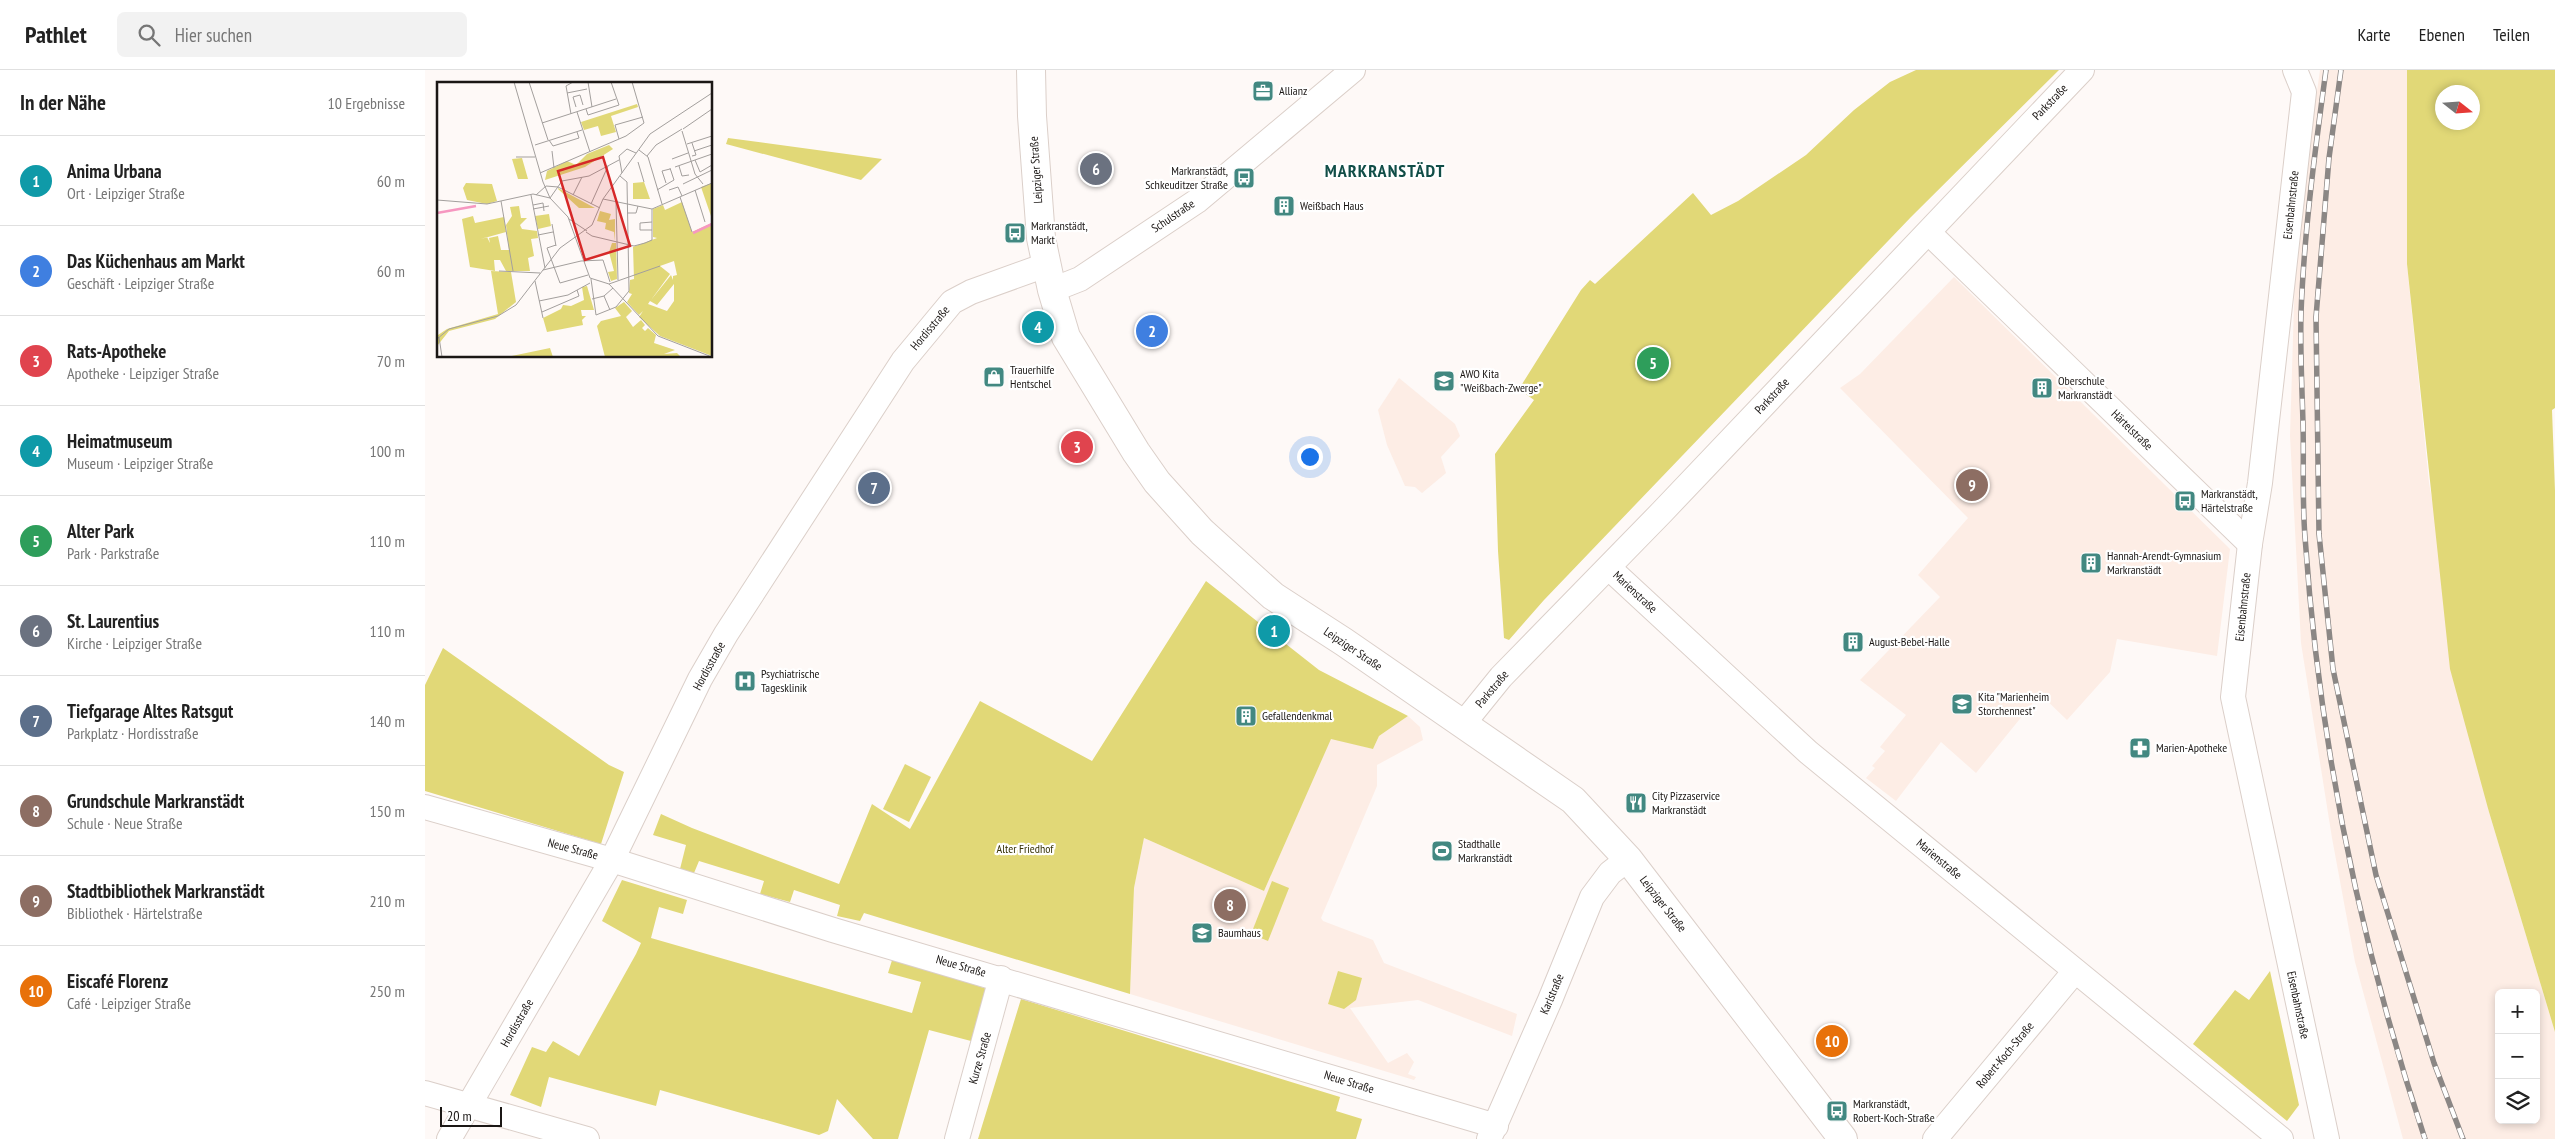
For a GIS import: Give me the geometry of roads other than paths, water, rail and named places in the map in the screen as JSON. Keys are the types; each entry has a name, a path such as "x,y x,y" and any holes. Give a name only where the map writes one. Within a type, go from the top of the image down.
{"main road":[{"name":"Leipziger Straße","path":"1031,70 1038,202 1049,278 1067,337 1136,452 1157,482 1201,532 1273,596 1573,800 1628,859 1843,1139"}],"street":[{"name":"Schulstraße","path":"1049,278 1080,279 1197,201 1353,70"},
{"name":"Parkstraße","path":"1463,724 1501,677 1609,568 2082,70"},
{"name":"Eisenbahnstraße","path":"2295,70 2304,92 2260,483 2250,544 2233,697 2327,1139"},
{"name":"Härtelstraße","path":"1929,233 2250,544"},
{"name":"Hordisstraße","path":"449,1139 612,860 704,672 750,595 903,361 952,302 971,292 1049,278"},
{"name":"Marienstraße","path":"1609,568 1808,752 2281,1139"},
{"name":"Neue Straße","path":"425,807 612,860 691,887 1001,978 1493,1133"},
{"name":"Karlstraße","path":"1493,1133 1592,897 1610,873 1628,859"},
{"name":"Robert-Koch-Straße","path":"1935,1139 2075,971"},
{"name":"Kurze Straße","path":"957,1139 1001,978"},
{"path":"425,1092 587,1139"}],"railway":[{"path":"2326,70 2307,222 2301,314 2305,537 2312,614 2332,766 2362,917 2381,992 2425,1139"},
{"path":"2341,70 2329,158 2316,317 2319,534 2333,669 2376,875 2434,1063 2463,1139"}],"place":[{"name":"Allianz","path":"1263,91"},
{"name":"St. Laurentius","path":"1096,169"},
{"name":"Markranstädt, Schkeuditzer Straße","path":"1244,178"},
{"name":"Weißbach Haus","path":"1284,206"},
{"name":"Markranstädt, Markt","path":"1015,233"},
{"name":"Heimatmuseum","path":"1038,327"},
{"name":"Das Küchenhaus am Markt","path":"1152,331"},
{"name":"Alter Park","path":"1653,363"},
{"name":"Trauerhilfe Hentschel","path":"994,377"},
{"name":"AWO Kita \"Weißbach-Zwerge\"","path":"1444,381"},
{"name":"Oberschule Markranstädt","path":"2042,388"},
{"name":"Rats-Apotheke","path":"1077,447"},
{"name":"Stadtbibliothek Markranstädt","path":"1972,485"},
{"name":"Tiefgarage Altes Ratsgut","path":"874,488"},
{"name":"Markranstädt, Härtelstraße","path":"2185,501"},
{"name":"Hannah-Arendt-Gymnasium Markranstädt","path":"2091,563"},
{"name":"Anima Urbana","path":"1274,631"},
{"name":"August-Bebel-Halle","path":"1853,642"},
{"name":"Psychiatrische Tagesklinik","path":"745,681"},
{"name":"Kita \"Marienheim Storchennest\"","path":"1962,704"},
{"name":"Gefallendenkmal","path":"1246,716"},
{"name":"Marien-Apotheke","path":"2140,748"},
{"name":"City Pizzaservice Markranstädt","path":"1636,803"},
{"name":"Stadthalle Markranstädt","path":"1442,851"},
{"name":"Grundschule Markranstädt","path":"1230,905"},
{"name":"Baumhaus","path":"1202,933"},
{"name":"Eiscafé Florenz","path":"1832,1041"},
{"name":"Markranstädt, Robert-Koch-Straße","path":"1837,1111"}],"district":[{"name":"MARKRANSTÄDT","path":"1385,171"}],"park label":[{"name":"Alter Friedhof","path":"1025,849"}]}
